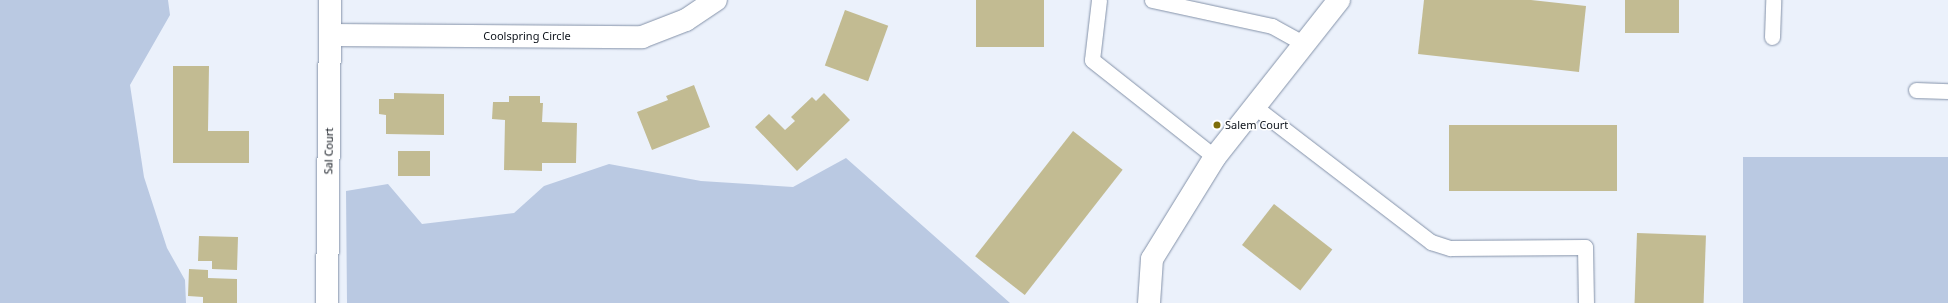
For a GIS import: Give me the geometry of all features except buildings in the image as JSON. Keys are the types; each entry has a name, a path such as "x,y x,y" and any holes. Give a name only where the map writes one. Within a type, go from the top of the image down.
{"street":[{"name":"Sal Court","path":"327,303 330,0"},
{"name":"Coolspring Circle","path":"330,36 642,37 686,20 716,0"},
{"path":"1149,303 1152,259 1215,158 1339,0"}],"lane":[{"path":"1099,0 1092,60 1215,158"},
{"path":"1152,0 1272,26 1305,44"},
{"path":"1772,37 1773,0"},
{"path":"1916,90 1948,91"},
{"path":"1255,107 1430,242 1450,248 1585,247 1586,303"}],"shaded area":[{"path":"0,0 168,0 170,15 130,85 144,177 167,248 185,280 186,303 0,303"},
{"path":"1743,157 1948,157 1948,303 1743,303"},
{"path":"846,158 1010,303 347,303 346,191 388,184 422,224 514,213 544,186 609,164 701,181 793,187"}],"place":[{"name":"Salem Court","path":"1217,125"}]}
